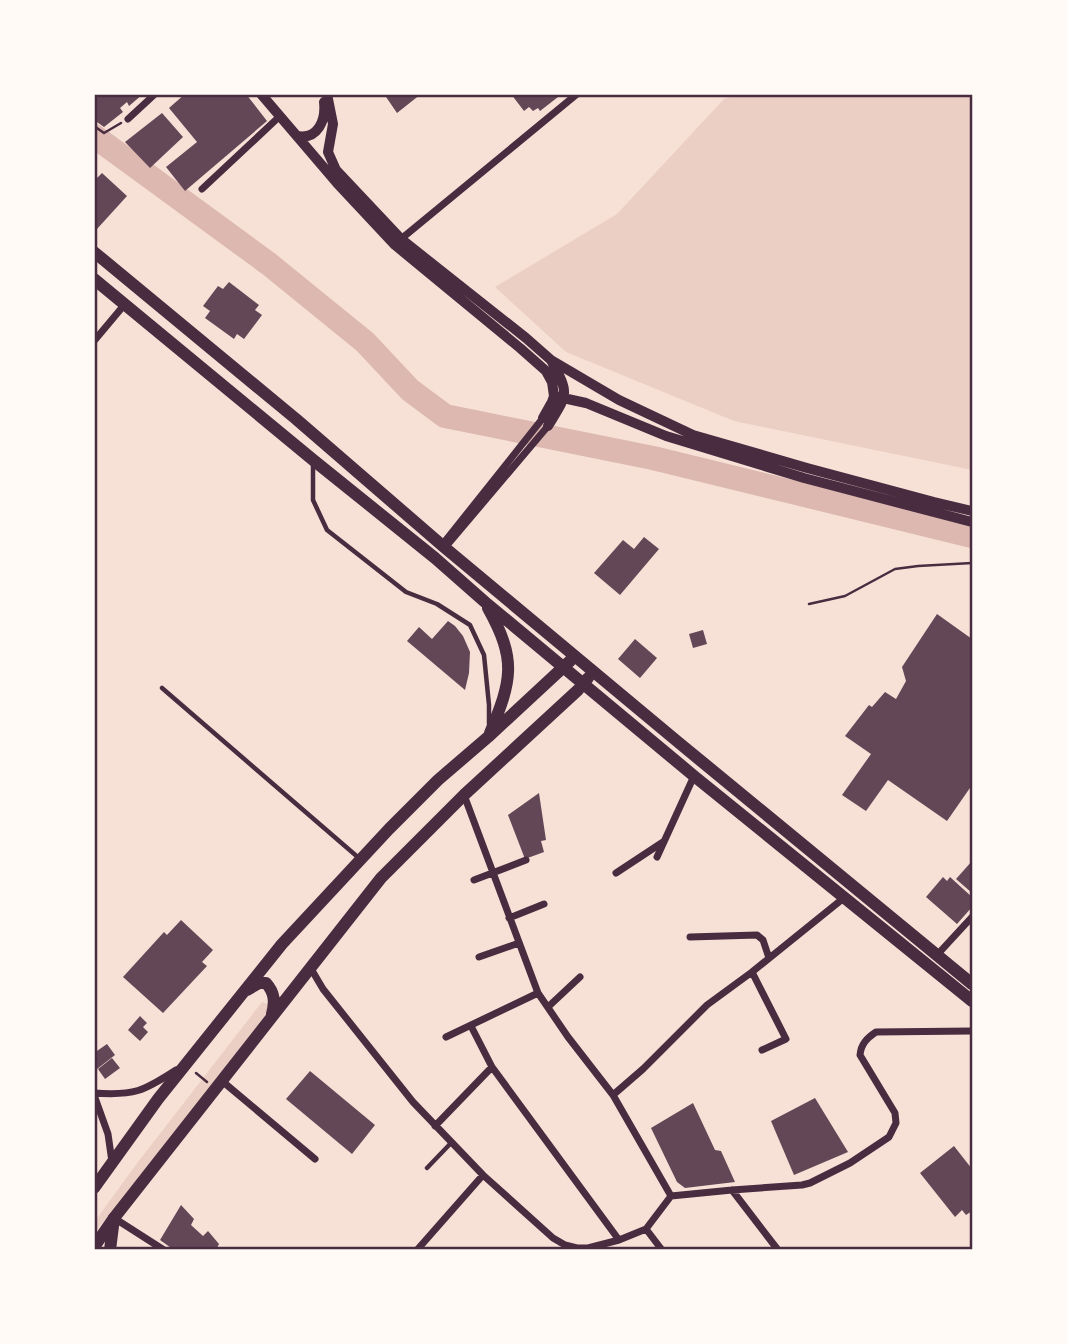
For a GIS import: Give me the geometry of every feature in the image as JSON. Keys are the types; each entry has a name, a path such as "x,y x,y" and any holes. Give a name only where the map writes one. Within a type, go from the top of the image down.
{"main road":[{"path":"94,252 296,419 444,547 972,984"},
{"path":"94,279 435,558 694,776 972,1001"},
{"path":"485,602 500,629 509,663 503,703 488,737"},
{"path":"94,1188 186,1064 282,944 389,829 575,655"},
{"path":"94,1247 382,878 464,795 584,684 594,671"},
{"path":"240,996 251,987 266,983 274,995 271,1018"},
{"path":"110,1250 114,1218"}],"street":[{"path":"128,119 155,94"},
{"path":"261,94 394,245 520,348 549,366 693,435 820,472 972,511"},
{"path":"297,136 313,134 321,126 325,94"},
{"path":"325,94 333,124 328,152 336,170 401,239 526,338 563,381 559,397 529,449 444,547"},
{"path":"401,239 577,94"},
{"path":"202,189 280,116"},
{"path":"94,341 125,304"},
{"path":"559,397 586,403 666,436 804,478 972,522"},
{"path":"444,547 446,540 522,444 545,422"},
{"path":"657,857 694,776"},
{"path":"464,795 538,993 613,1095 671,1196"},
{"path":"616,873 664,841"},
{"path":"474,880 526,860"},
{"path":"613,1095 643,1069 706,1005 752,972 845,897"},
{"path":"509,918 544,904"},
{"path":"937,955 972,917"},
{"path":"690,937 757,935 763,940 769,958"},
{"path":"480,957 519,943"},
{"path":"310,967 323,989 435,1126 483,1175 553,1238 577,1248 619,1240 646,1229 671,1196 802,1185 850,1163 889,1137 896,1123 895,1113 860,1055 860,1048 867,1038 876,1032 972,1031"},
{"path":"752,972 786,1039 761,1050"},
{"path":"548,1007 580,977"},
{"path":"446,1037 538,993"},
{"path":"471,1026 492,1067 619,1240"},
{"path":"112,1163 108,1134 94,1094 135,1093 186,1064"},
{"path":"435,1126 492,1067"},
{"path":"218,1085 315,1159"},
{"path":"417,1250 483,1175"},
{"path":"732,1190 778,1250"},
{"path":"114,1218 164,1250"},
{"path":"646,1229 662,1250"}],"lane":[{"path":"313,459 313,500 327,530 406,593 437,604 470,625 484,655 489,705 488,737"},
{"path":"162,688 360,859"},
{"path":"427,1168 452,1143"}],"path":[{"path":"94,126 104,133 128,119"},
{"path":"809,604 845,596 895,569 972,563"},
{"path":"186,1064 218,1085"}],"shaded area":[{"path":"734,95 972,95 972,470 734,421 566,352 495,287 617,214 724,99"},
{"path":"262,1002 271,1005 270,1012 95,1232 95,1221"}],"building":[{"path":"94,94 143,94 129,106 127,102 120,108 123,112 104,127 94,120"},
{"path":"185,94 246,94 267,121 185,191 166,167 197,142 169,108"},
{"path":"384,94 421,94 397,113"},
{"path":"511,94 555,94 558,97 540,111 538,108 533,111 529,107 524,111"},
{"path":"162,113 183,137 150,168 125,142"},
{"path":"102,173 127,196 97,229 94,227 94,181"},
{"path":"229,282 259,305 255,310 262,315 244,339 237,334 234,339 205,318 210,311 203,306 218,286 223,289"},
{"path":"644,537 659,549 620,595 594,573 623,540 634,549"},
{"path":"937,614 972,639 972,785 947,821 888,780 866,811 842,795 871,754 845,736 869,705 872,707 885,692 896,699 906,681 902,667"},
{"path":"448,621 463,636 470,652 465,690 407,641 419,627 432,639"},
{"path":"703,630 707,644 693,648 689,634"},
{"path":"635,639 657,658 640,678 618,659"},
{"path":"539,793 546,840 541,841 544,852 525,859 508,815"},
{"path":"972,861 972,893 956,879"},
{"path":"943,877 947,881 950,877 972,897 972,907 957,924 926,897"},
{"path":"181,920 213,950 202,962 207,966 163,1013 123,977 164,932 167,935"},
{"path":"140,1016 147,1023 143,1027 148,1032 140,1041 128,1030"},
{"path":"107,1044 115,1055 97,1069 94,1065 94,1053"},
{"path":"112,1058 120,1068 105,1079 98,1069"},
{"path":"310,1071 375,1125 352,1154 286,1099"},
{"path":"815,1098 848,1152 794,1175 771,1121"},
{"path":"693,1103 715,1150 721,1151 735,1182 685,1188 677,1182 651,1128"},
{"path":"954,1146 972,1169 972,1211 966,1215 962,1210 955,1217 920,1173"},
{"path":"181,1205 194,1219 191,1225 203,1236 208,1231 219,1244 216,1250 174,1250 160,1240"}],"waterway":[{"path":"94,136 269,264 365,342 410,390 445,416 653,458 972,536"}]}
